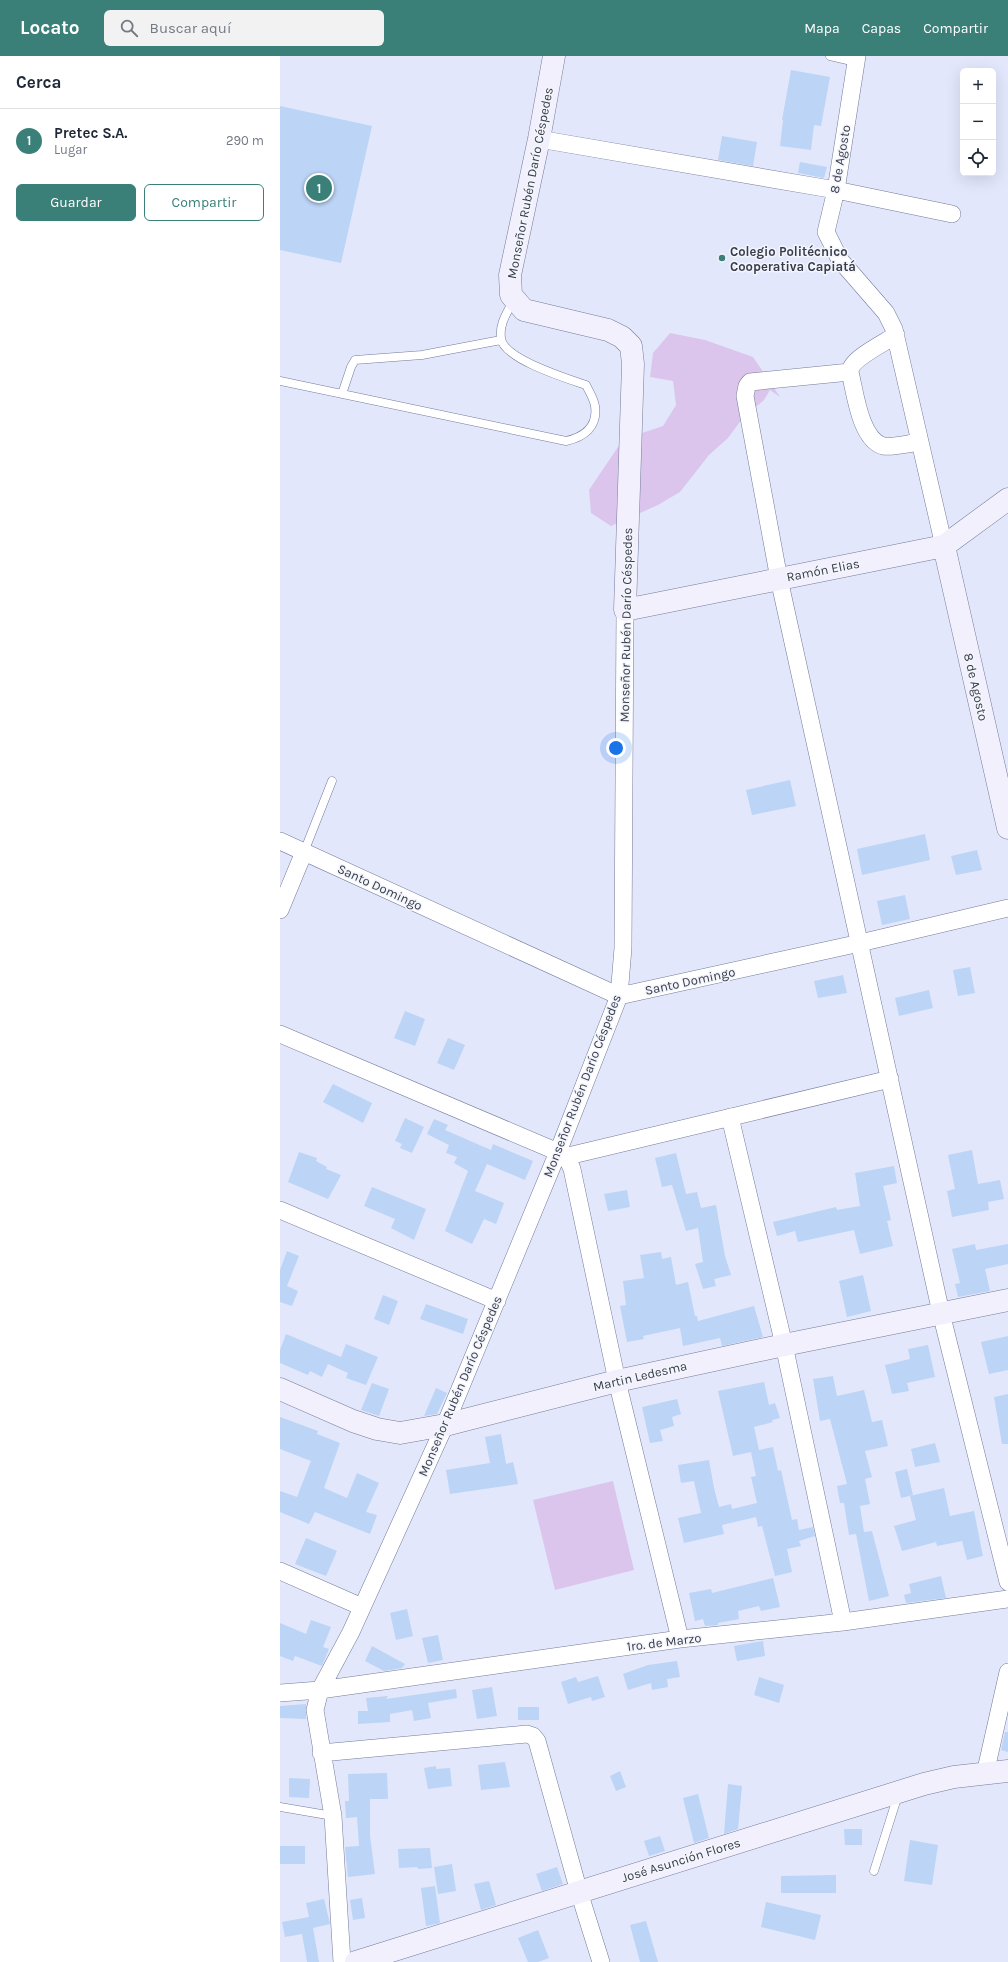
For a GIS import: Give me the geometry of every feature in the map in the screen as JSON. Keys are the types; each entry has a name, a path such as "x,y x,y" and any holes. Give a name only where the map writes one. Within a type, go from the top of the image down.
{"street":[{"name":"Monseñor Rubén Darío Céspedes","path":"342,1962 333,1816 321,1753 315,1710 320,1690 352,1632 445,1425 561,1155 619,996 623,948 625,610 633,364 631,346 622,336 608,330 524,310 511,295 510,275 539,139 554,56"},
{"name":"8 de Agosto","path":"857,59 836,190 826,232 840,260 886,313 896,335 1008,828"},
{"path":"539,139 836,190 952,214"},
{"path":"896,335 859,360 852,366 850,372 859,409 867,433 874,441 884,446 920,442"},
{"path":"850,372 750,382 747,386 746,396 779,579 941,1314 1008,1582"},
{"name":"Ramón Elias","path":"625,610 944,546 1008,499"},
{"name":"Santo Domingo","path":"280,841 619,996 860,943 1008,908"},
{"path":"280,910 304,852"},
{"path":"280,1034 561,1155 568,1160 572,1169 617,1381 680,1639"},
{"path":"561,1155 890,1079"},
{"path":"730,1117 784,1345 843,1622"},
{"path":"280,1210 497,1301"},
{"name":"Martin Ledesma","path":"280,1389 353,1421 377,1429 400,1433 445,1425 617,1381 784,1345 1008,1300"},
{"path":"280,1571 362,1607"},
{"name":"1ro. de Marzo","path":"280,1692 320,1690 680,1639 843,1622 1008,1600"},
{"path":"985,1774 1008,1672"},
{"path":"321,1753 527,1734 533,1736 537,1741 579,1892 602,1962"},
{"name":"José Asunción Flores","path":"356,1962 899,1792 954,1777 1008,1772"}],"lane":[{"path":"830,56 857,59"},
{"path":"280,381 566,441 580,438 587,432 593,423 595,406 586,385 543,370 507,350 501,340 501,325 514,299"},
{"path":"342,394 351,367 355,360 422,355 501,340"},
{"path":"304,852 332,781"},
{"path":"874,1871 899,1792"},
{"path":"280,1807 333,1816"}],"shaded area":[{"path":"670,333 705,340 753,357 780,397 770,390 764,400 742,419 728,438 709,455 680,492 658,505 611,526 591,513 589,490 618,447 639,434 663,426 676,405 673,381 650,377 653,353"},
{"path":"613,1481 634,1570 555,1590 533,1500"}],"building":[{"path":"791,70 830,77 821,126 814,125 811,150 780,146 782,120"},
{"path":"280,106 372,126 341,263 280,250"},
{"path":"722,136 757,142 753,166 718,160"},
{"path":"800,162 827,167 824,178 798,173"},
{"path":"790,780 796,806 752,815 746,790"},
{"path":"925,834 930,860 862,875 857,849"},
{"path":"977,850 982,870 956,875 951,856"},
{"path":"905,895 910,919 882,925 877,901"},
{"path":"970,967 975,993 958,996 953,970"},
{"path":"843,975 847,993 818,998 814,981"},
{"path":"929,990 933,1008 899,1016 895,998"},
{"path":"405,1011 425,1019 415,1046 394,1038"},
{"path":"448,1038 465,1045 454,1070 437,1063"},
{"path":"333,1084 372,1103 363,1123 323,1102"},
{"path":"405,1118 424,1127 412,1153 400,1148 402,1144 395,1141"},
{"path":"434,1119 448,1125 445,1130 491,1150 493,1144 533,1161 525,1180 487,1164 475,1191 504,1203 496,1224 484,1219 472,1244 445,1231 468,1171 454,1163 457,1157 446,1153 449,1145 427,1134"},
{"path":"972,1150 978,1184 1000,1180 1004,1199 988,1202 989,1210 952,1217 947,1191 955,1189 948,1155"},
{"path":"299,1152 317,1158 316,1161 327,1167 326,1169 341,1175 328,1199 288,1182"},
{"path":"676,1153 686,1194 697,1192 701,1208 716,1205 725,1256 731,1275 714,1279 716,1286 703,1289 695,1264 703,1262 698,1228 686,1231 672,1185 662,1187 655,1158"},
{"path":"894,1166 897,1183 883,1186 891,1220 887,1221 893,1246 860,1254 854,1230 798,1242 795,1231 777,1236 773,1222 836,1207 837,1210 860,1206 855,1173"},
{"path":"372,1187 426,1209 414,1240 391,1228 395,1219 364,1206"},
{"path":"627,1190 630,1207 608,1211 604,1194"},
{"path":"975,1244 976,1250 1008,1244 1008,1264 985,1269 990,1291 958,1297 955,1284 960,1283 952,1249"},
{"path":"287,1251 299,1256 287,1286 298,1291 292,1306 280,1302 280,1270"},
{"path":"661,1252 662,1259 671,1257 676,1285 688,1282 695,1316 697,1316 698,1321 754,1306 763,1337 722,1346 720,1338 683,1346 680,1328 643,1336 644,1339 627,1342 620,1306 626,1305 623,1281 644,1278 640,1255"},
{"path":"863,1275 871,1311 847,1317 839,1281"},
{"path":"383,1295 398,1301 389,1325 374,1319"},
{"path":"426,1304 468,1319 463,1334 420,1319"},
{"path":"286,1334 341,1357 346,1344 378,1357 366,1385 346,1378 348,1373 328,1364 322,1377 310,1371 308,1375 280,1363 280,1350"},
{"path":"1008,1336 1008,1370 989,1374 981,1342"},
{"path":"928,1345 935,1377 907,1383 909,1391 892,1394 885,1365 910,1359 908,1349"},
{"path":"833,1376 837,1396 864,1390 872,1422 882,1420 888,1446 865,1451 872,1477 865,1479 870,1504 860,1506 864,1532 872,1531 889,1596 869,1601 856,1534 849,1535 844,1503 840,1503 837,1486 847,1484 830,1419 820,1421 813,1379"},
{"path":"764,1382 769,1405 775,1403 780,1418 772,1420 773,1422 754,1427 759,1450 773,1447 778,1471 781,1470 792,1520 797,1519 799,1530 813,1527 815,1536 799,1541 801,1546 787,1549 792,1572 775,1576 762,1526 758,1527 756,1517 722,1525 724,1534 684,1543 678,1518 701,1513 694,1481 681,1483 678,1465 709,1460 719,1507 731,1504 732,1509 757,1503 751,1477 756,1476 751,1452 733,1456 718,1391"},
{"path":"372,1383 389,1389 379,1416 361,1410"},
{"path":"436,1388 447,1393 437,1414 424,1416"},
{"path":"1008,1394 1008,1444 1002,1444 994,1397"},
{"path":"677,1399 681,1414 672,1417 674,1426 660,1430 663,1441 650,1443 642,1407"},
{"path":"280,1417 318,1431 317,1434 340,1443 324,1488 347,1498 357,1473 379,1483 366,1512 377,1515 370,1534 315,1512 309,1524 280,1512 280,1491 297,1497 311,1461 280,1449"},
{"path":"501,1434 506,1464 513,1462 518,1484 450,1494 446,1470 490,1463 485,1437"},
{"path":"935,1443 940,1462 915,1467 911,1449"},
{"path":"907,1469 913,1495 901,1498 895,1472"},
{"path":"944,1488 950,1516 974,1511 983,1556 967,1560 962,1541 937,1546 936,1542 902,1551 894,1526 916,1520 910,1496"},
{"path":"306,1538 337,1551 326,1576 295,1564"},
{"path":"941,1576 946,1598 906,1603 904,1595 911,1593 909,1584"},
{"path":"773,1578 780,1607 761,1611 759,1606 738,1611 739,1619 718,1623 718,1625 705,1626 703,1619 695,1621 689,1593 711,1589 712,1593"},
{"path":"407,1609 413,1636 396,1640 390,1613"},
{"path":"311,1620 331,1627 323,1647 329,1649 322,1666 295,1656 293,1661 280,1656 280,1623 306,1634"},
{"path":"438,1635 443,1660 428,1663 422,1638"},
{"path":"763,1641 765,1656 737,1661 734,1646"},
{"path":"372,1646 405,1664 402,1668 384,1671 365,1661"},
{"path":"677,1661 680,1677 667,1679 668,1687 652,1690 651,1683 628,1690 623,1674 648,1665"},
{"path":"598,1676 605,1697 592,1701 591,1697 568,1704 561,1682 576,1677 578,1682"},
{"path":"759,1677 784,1685 779,1703 754,1695"},
{"path":"492,1687 497,1716 477,1719 472,1690"},
{"path":"456,1689 457,1698 428,1703 431,1718 414,1721 412,1710 390,1714 390,1722 358,1724 358,1711 368,1711 366,1698 388,1696 386,1699"},
{"path":"306,1704 306,1719 280,1718 280,1706"},
{"path":"518,1707 539,1707 539,1720 518,1720"},
{"path":"1005,1732 1008,1732 1008,1752 1001,1750"},
{"path":"505,1762 510,1787 481,1790 478,1765"},
{"path":"436,1766 436,1769 450,1768 452,1786 428,1789 424,1768"},
{"path":"620,1771 626,1787 616,1791 610,1776"},
{"path":"387,1773 388,1799 370,1799 370,1836 375,1874 348,1877 345,1847 359,1846 357,1817 346,1818 345,1801 349,1801 348,1774"},
{"path":"289,1778 310,1779 309,1798 289,1797"},
{"path":"728,1784 742,1786 738,1829 724,1834"},
{"path":"698,1794 709,1838 694,1843 683,1798"},
{"path":"844,1829 862,1829 862,1845 845,1845"},
{"path":"660,1836 665,1851 649,1856 644,1841"},
{"path":"910,1840 938,1845 932,1885 904,1881"},
{"path":"280,1846 305,1846 305,1864 280,1864"},
{"path":"430,1848 432,1868 399,1868 398,1849"},
{"path":"452,1864 456,1891 438,1894 434,1867"},
{"path":"557,1867 563,1884 542,1891 536,1874"},
{"path":"836,1875 836,1893 781,1893 781,1876"},
{"path":"489,1881 496,1905 481,1910 474,1884"},
{"path":"435,1886 440,1923 426,1926 421,1888"},
{"path":"362,1898 365,1918 353,1920 350,1900"},
{"path":"324,1899 330,1924 313,1928 319,1962 307,1962 302,1934 285,1937 282,1922 309,1917 306,1903"},
{"path":"766,1902 821,1915 815,1940 761,1927"},
{"path":"646,1921 658,1962 640,1962 630,1925"},
{"path":"538,1930 549,1958 538,1962 528,1962 518,1938"}],"place":[{"name":"Pretec S.A.","path":"319,188"},
{"name":"Colegio Politécnico Cooperativa Capiatá","path":"722,258"}]}
